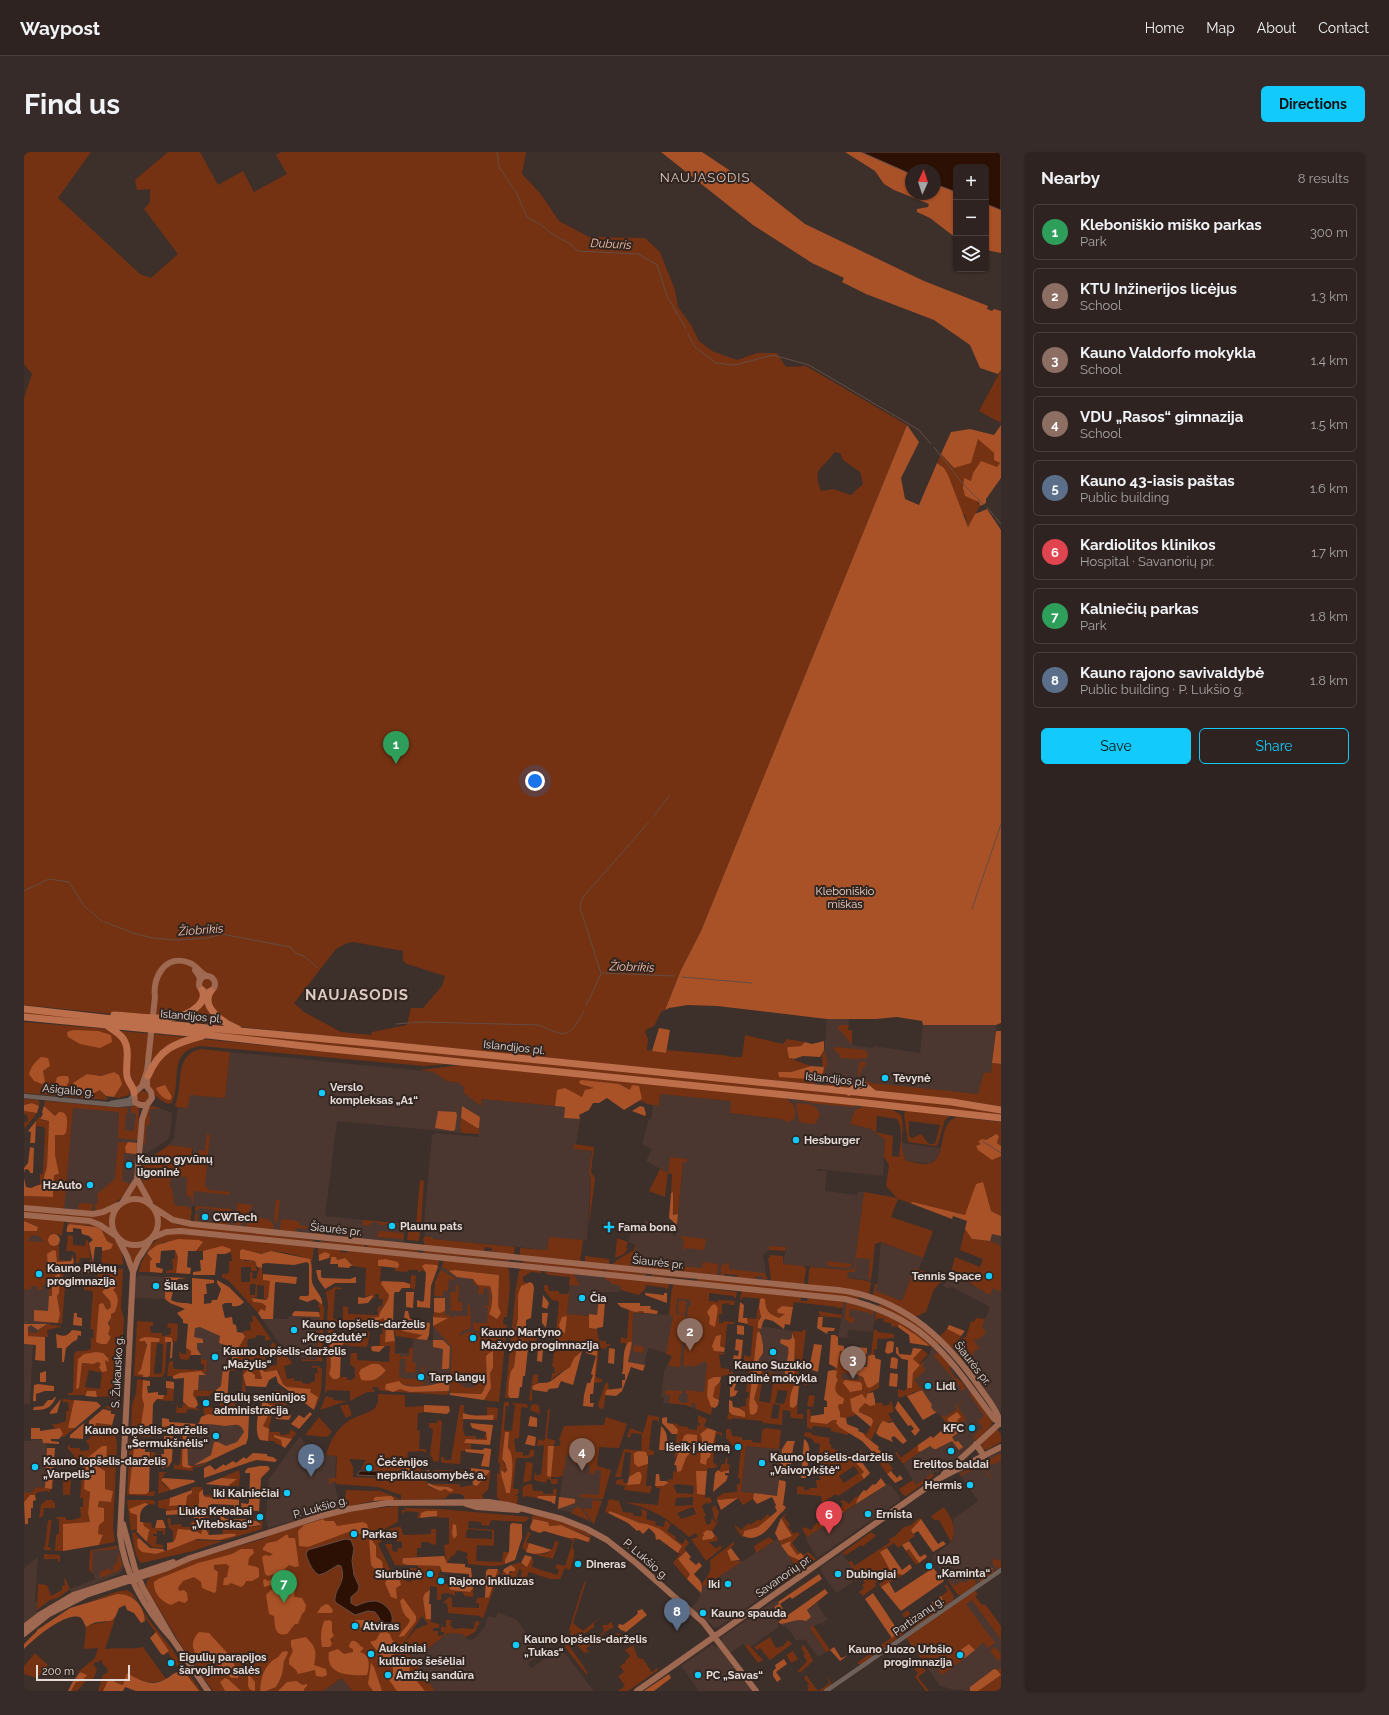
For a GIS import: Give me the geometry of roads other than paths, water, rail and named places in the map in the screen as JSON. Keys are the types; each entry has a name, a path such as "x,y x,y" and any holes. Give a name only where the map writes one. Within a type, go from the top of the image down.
{"highway":[{"path":"68,1014 177,1018 187,1014 200,1004 204,998 202,990"},
{"path":"211,991 208,995 208,1000 216,1015 228,1024 246,1031"},
{"name":"Islandijos pl.","path":"24,1009 849,1092 861,1083 865,1088 876,1094 952,1102 1001,1110"},
{"name":"Islandijos pl.","path":"24,1017 873,1103 1001,1118"},
{"path":"104,1024 121,1035 126,1043 128,1052 127,1075 134,1088 134,1094"},
{"path":"147,1074 154,1062 169,1047 182,1041 206,1035"}],"main road":[{"path":"117,1237 112,1226 112,1218 115,1211 137,1179 142,1120 152,1096 149,1090 147,1074 154,1004 160,976 165,969 171,965 182,964 190,966 198,973 200,981 199,986 202,990 206,992 211,991 215,983 213,979 202,974 195,966 187,962 179,961 170,963 163,967 158,974 154,986 155,997"},
{"path":"200,981 207,976"},
{"path":"142,1120 134,1094 144,1082 147,1074"},
{"path":"140,1088 149,1090"},
{"path":"138,1104 147,1105"},
{"path":"24,1215 90,1221 100,1225 122,1241 132,1245 142,1244 151,1239 156,1231 158,1223 157,1214 137,1179"},
{"path":"24,1208 93,1214 103,1212 130,1200 139,1199 152,1206"},
{"name":"Šiaurės pr.","path":"152,1206 172,1220 180,1223 836,1290 862,1295 897,1308 931,1331 947,1345 963,1364 984,1394 998,1415 1001,1423"},
{"name":"Šiaurės pr.","path":"151,1239 166,1232 181,1231 835,1297 860,1302 875,1307 904,1321 925,1335 939,1347 951,1360 994,1419 1001,1423"},
{"name":"S. Žukausko g.","path":"117,1237 133,1272"},
{"name":"S. Žukausko g.","path":"151,1239 138,1258 133,1272 121,1497 121,1543 127,1564 140,1589 208,1691"},
{"path":"420,1248 420,1255"},
{"path":"648,1278 649,1271"},
{"path":"694,1283 695,1276"},
{"path":"860,1302 862,1295"},
{"path":"875,1307 878,1300"},
{"path":"939,1347 947,1345"},
{"path":"975,1394 984,1394"},
{"name":"Savanorių pr.","path":"637,1691 940,1478 1001,1423"},
{"path":"976,1444 984,1456"},
{"name":"Savanorių pr.","path":"940,1478 1001,1448"},
{"name":"P. Lukšio g.","path":"24,1628 41,1614 73,1595 349,1508 401,1502 495,1502 572,1522 607,1540 620,1549 709,1629 756,1691"},
{"name":"S. Žukausko g.","path":"121,1520 132,1559 134,1576"},
{"path":"127,1564 119,1581 140,1589 151,1570 139,1566 132,1559"},
{"name":"P. Lukšio g.","path":"24,1634 49,1614 76,1599 119,1581"}],"street":[{"name":"Ašigalio g.","path":"110,1103 126,1101 134,1094"},
{"name":"Ašigalio g.","path":"24,1096 110,1103 117,1105 138,1104"},
{"name":"Partizanų g.","path":"826,1691 1001,1570"}],"waterway":[{"name":"Duburis","path":"497,152 499,167 517,194 527,217 540,224 578,251 638,254 657,265 667,296 686,329"},
{"path":"688,334 695,347 716,363 735,365 773,355 809,365 919,430 931,444"},
{"path":"934,447 963,484 984,505"},
{"path":"987,507 1001,524"},
{"path":"653,817 670,795"},
{"path":"601,973 580,908 581,902 584,896 648,823"},
{"path":"972,909 1001,824"},
{"name":"Žiobrikis","path":"24,891 49,879 69,882 84,906 102,921"},
{"name":"Žiobrikis","path":"105,922 133,933 153,938 177,940 208,938 222,934 290,947 297,954 304,956 318,968"},
{"name":"Žiobrikis","path":"602,973 675,976"},
{"name":"Žiobrikis","path":"586,1006 601,974"},
{"name":"Žiobrikis","path":"682,977 752,983"},
{"name":"Žiobrikis","path":"396,1024 423,1022 539,1025 556,1032 566,1033 571,1031 584,1011"},
{"path":"982,1141 1001,1153"}],"place":[{"name":"Kleboniškio miško parkas","path":"396,764"},
{"name":"Tėvynė","path":"885,1078"},
{"name":"Verslo kompleksas „A1“","path":"322,1093"},
{"name":"Hesburger","path":"796,1140"},
{"name":"Kauno gyvūnų ligoninė","path":"129,1165"},
{"name":"H2Auto","path":"90,1185"},
{"name":"CWTech","path":"205,1217"},
{"name":"Plaunu pats","path":"392,1226"},
{"name":"Fama bona","path":"609,1227"},
{"name":"Kauno Pilėnų progimnazija","path":"39,1274"},
{"name":"Tennis Space","path":"989,1276"},
{"name":"Šilas","path":"156,1286"},
{"name":"Čia","path":"582,1298"},
{"name":"Kauno lopšelis-darželis „Kregždutė“","path":"294,1330"},
{"name":"Kauno Martyno Mažvydo progimnazija","path":"473,1338"},
{"name":"KTU Inžinerijos licėjus","path":"690,1351"},
{"name":"Kauno Suzukio pradinė mokykla","path":"773,1352"},
{"name":"Kauno lopšelis-darželis „Mažylis“","path":"215,1357"},
{"name":"Tarp langų","path":"421,1377"},
{"name":"Kauno Valdorfo mokykla","path":"853,1379"},
{"name":"Lidl","path":"928,1386"},
{"name":"Eigulių seniūnijos administracija","path":"206,1403"},
{"name":"KFC","path":"972,1428"},
{"name":"Kauno lopšelis-darželis „Šermukšnėlis“","path":"216,1436"},
{"name":"Išeik į kiemą","path":"738,1447"},
{"name":"Erelitos baldai","path":"951,1451"},
{"name":"Kauno lopšelis-darželis „Vaivorykštė“","path":"762,1463"},
{"name":"Kauno lopšelis-darželis „Varpelis“","path":"35,1467"},
{"name":"Čečėnijos nepriklausomybės a.","path":"369,1468"},
{"name":"VDU „Rasos“ gimnazija","path":"582,1471"},
{"name":"Kauno 43-iasis paštas","path":"311,1477"},
{"name":"Hermis","path":"970,1485"},
{"name":"Iki Kalniečiai","path":"287,1493"},
{"name":"Ernista","path":"868,1514"},
{"name":"Liuks Kebabai „Vitebskas“","path":"260,1517"},
{"name":"Parkas","path":"354,1534"},
{"name":"Kardiolitos klinikos","path":"829,1534"},
{"name":"Dineras","path":"578,1564"},
{"name":"UAB „Kaminta“","path":"929,1566"},
{"name":"Siurblinė","path":"430,1574"},
{"name":"Dubingiai","path":"838,1574"},
{"name":"Rajono inkliuzas","path":"441,1581"},
{"name":"Iki","path":"728,1584"},
{"name":"Kalniečių parkas","path":"284,1603"},
{"name":"Kauno spauda","path":"703,1613"},
{"name":"Atviras","path":"355,1626"},
{"name":"Kauno rajono savivaldybė","path":"677,1631"},
{"name":"Kauno lopšelis-darželis „Tukas“","path":"516,1645"},
{"name":"Auksiniai kultūros šešėliai","path":"371,1654"},
{"name":"Kauno Juozo Urbšio progimnazija","path":"960,1655"},
{"name":"Eigulių parapijos šarvojimo salės","path":"171,1663"},
{"name":"Amžių sandūra","path":"388,1675"},
{"name":"PC „Savas“","path":"698,1675"}],"district":[{"name":"NAUJASODIS","path":"705,177"},
{"name":"NAUJASODIS","path":"357,995"}],"park label":[{"name":"Kleboniškio miškas","path":"845,897"}]}
